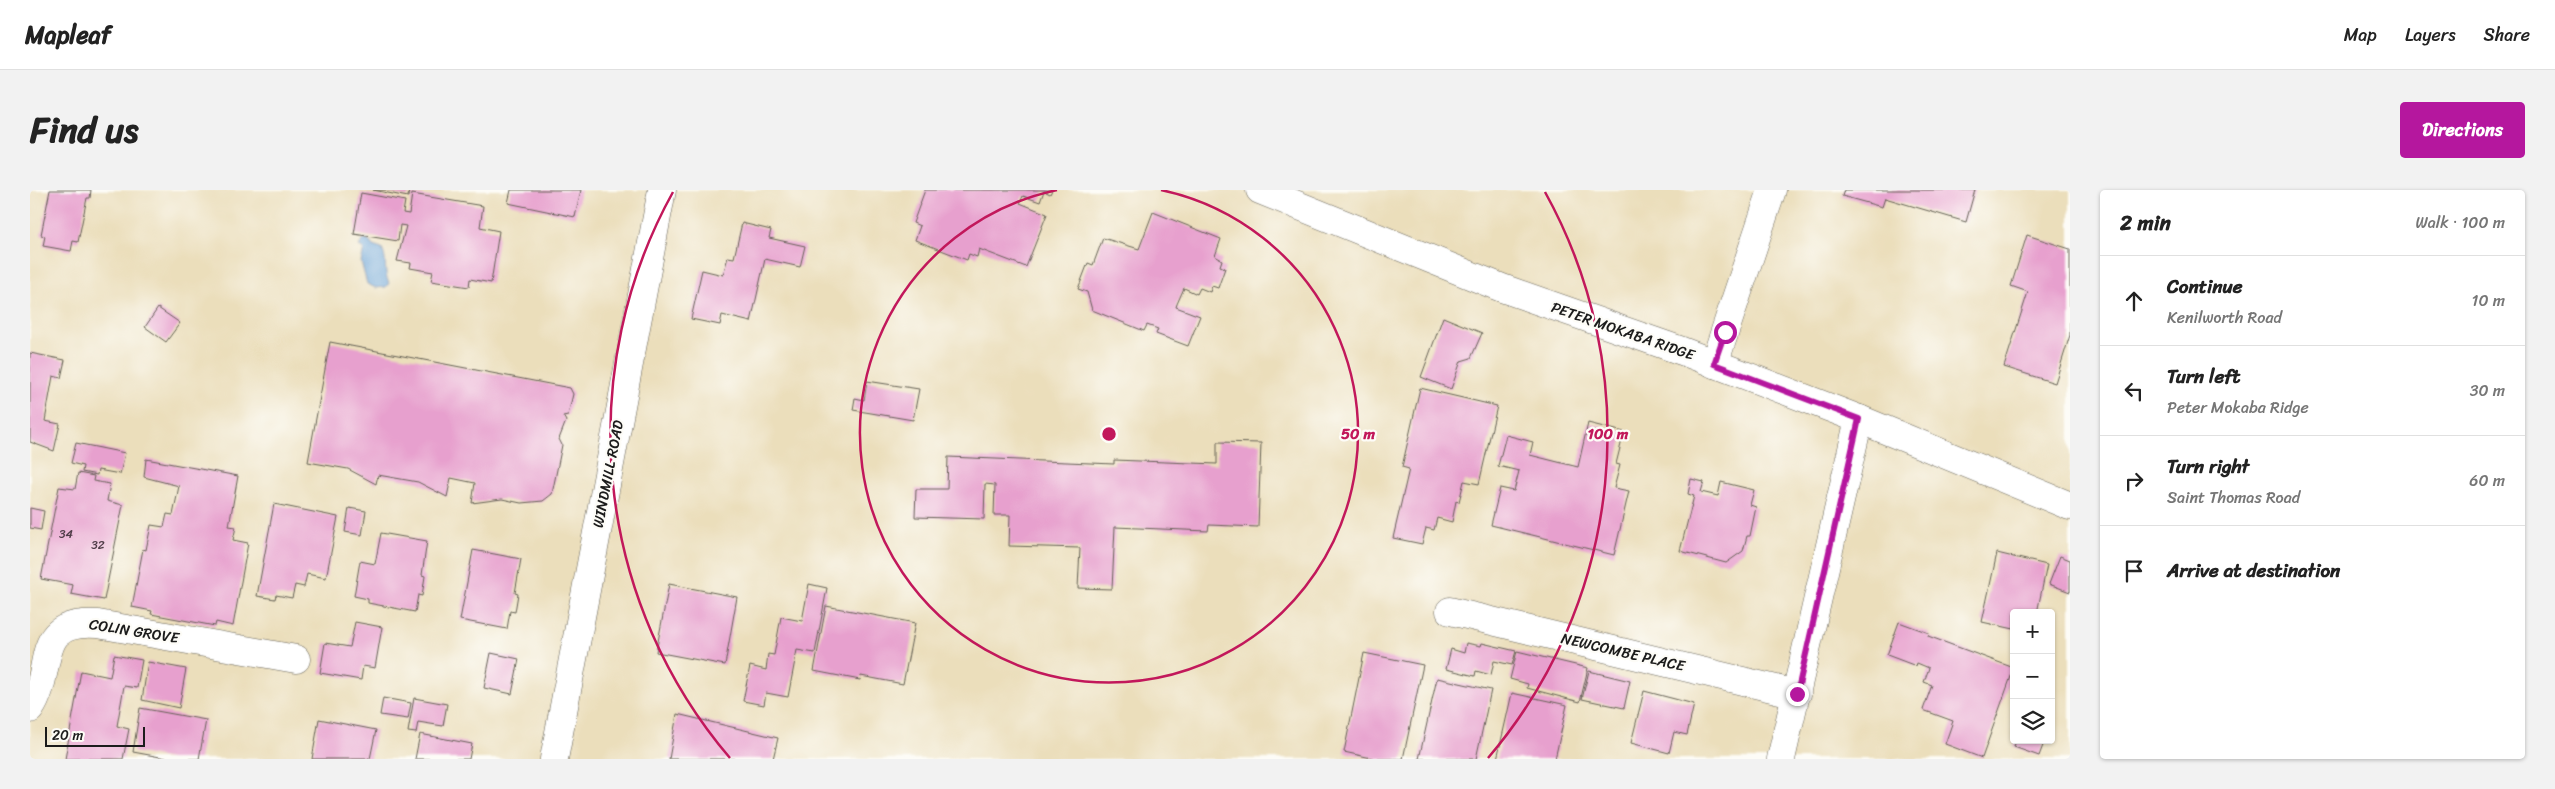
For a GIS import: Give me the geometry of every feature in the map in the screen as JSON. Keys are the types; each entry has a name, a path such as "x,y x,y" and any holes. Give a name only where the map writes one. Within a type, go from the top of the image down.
{"street":[{"name":"WINDMILL ROAD","path":"554,759 662,190"},
{"name":"PETER MOKABA RIDGE","path":"1260,190 1502,288 1714,364 1859,419 2070,506"},
{"path":"1714,364 1772,190"},
{"path":"1781,759 1859,419"},
{"name":"NEWCOMBE PLACE","path":"1450,611 1797,694"},
{"name":"COLIN GROVE","path":"30,709 36,698 44,656 50,639 58,631 77,622 98,624 296,659"}],"water":[{"path":"363,240 368,240 373,246 382,249 389,283 386,287 376,288 367,284 361,262 364,249 359,246"}],"building":[{"path":"50,190 91,190 90,198 87,198 78,242 73,241 71,251 43,246 45,236 41,235"},
{"path":"373,190 409,190 408,197"},
{"path":"511,190 581,190 575,217 508,203"},
{"path":"925,190 1052,190 1050,194 1044,191 1040,202 1023,196 1020,203 1047,214 1026,267 979,249 977,257 969,254 967,260 915,240 920,226 913,223"},
{"path":"1844,190 1975,190 1966,222 1885,198 1882,207 1842,196"},
{"path":"361,193 405,201 403,213 409,214 412,194 483,206 480,227 499,231 491,283 470,279 469,287 431,281 433,272 410,268 411,263 397,261 406,226 400,225 398,241 354,234"},
{"path":"1153,212 1221,239 1215,256 1222,260 1220,266 1225,268 1218,288 1212,286 1210,292 1200,288 1197,294 1184,288 1176,307 1200,316 1188,346 1156,334 1158,329 1147,325 1144,331 1092,310 1087,292 1078,289 1088,263 1093,265 1103,238 1139,249"},
{"path":"742,223 771,230 769,238 805,246 800,267 765,259 751,322 722,315 720,325 691,319 702,270 723,275 728,257 734,258"},
{"path":"2027,235 2070,249 2070,335 2055,383 2004,367 2028,292 2011,286"},
{"path":"158,308 180,323 166,342 145,327"},
{"path":"1443,317 1482,333 1471,358 1461,361 1451,389 1421,377"},
{"path":"330,342 570,388 573,394 568,415 563,416 566,421 559,439 562,445 552,494 543,501 521,503 502,499 472,503 475,483 451,478 447,497 418,482 378,475 376,484 348,469 308,462"},
{"path":"30,353 65,360 61,378 53,376 45,421 60,424 54,451 30,442"},
{"path":"867,381 919,389 913,420 853,410 855,398 864,400"},
{"path":"1420,388 1497,406 1479,484 1464,481 1459,502 1456,501 1452,522 1437,518 1434,530 1426,528 1422,544 1393,538 1409,469 1402,467"},
{"path":"1588,423 1624,432 1616,464 1620,465 1614,488 1629,491 1614,555 1491,525 1500,488 1514,491 1519,471 1498,466 1506,435 1533,442 1530,455 1578,467"},
{"path":"1217,442 1261,443 1258,527 1209,525 1208,531 1115,527 1112,589 1078,588 1080,548 1009,546 1010,515 994,515 995,485 985,484 984,519 915,517 916,489 947,489 948,457 1114,464 1114,460 1217,464"},
{"path":"76,443 125,453 120,474 98,470 97,475 82,472 83,466 71,463"},
{"path":"146,459 238,476 229,526 236,527 233,540 248,543 233,626 216,622 215,626 151,614 152,611 132,607 143,549 146,550 151,525 164,527 167,514 173,515 179,486 144,477"},
{"path":"78,473 94,476 93,481 110,484 107,501 123,505 104,600 71,594 73,585 41,579 59,487 75,489"},
{"path":"1691,479 1704,482 1701,492 1718,496 1721,482 1754,490 1750,505 1756,507 1750,536 1747,536 1743,551 1726,563 1680,551 1694,496 1688,494"},
{"path":"274,504 338,517 326,578 307,574 304,587 295,585 292,598 276,595 275,599 257,596"},
{"path":"30,508 44,511 41,530 30,528"},
{"path":"349,508 366,511 362,535 345,532"},
{"path":"381,533 427,541 422,575 425,576 422,596 418,595 415,612 368,603 368,599 354,596 360,561 375,564"},
{"path":"473,550 521,559 515,593 518,594 515,612 510,611 507,629 460,620"},
{"path":"1997,553 2047,565 2038,609 2010,609 2010,628 1982,622"},
{"path":"2060,556 2070,560 2070,592 2049,584"},
{"path":"669,584 737,597 725,665 656,652"},
{"path":"809,584 827,588 815,653 797,650 788,697 766,693 764,705 743,701 750,666 766,670 768,654 774,655 781,617 802,621"},
{"path":"826,606 915,623 903,684 861,676 860,680 814,671"},
{"path":"355,622 382,627 375,668 363,666 361,680 320,673 325,643 350,647"},
{"path":"1899,622 1929,633 1928,636 2010,667 2010,679 1982,758 1945,744 1953,721 1923,710 1932,685 1924,682 1929,668 1917,663 1916,666 1887,655"},
{"path":"1466,643 1481,646 1482,643 1516,651 1512,665 1494,661 1491,675 1476,671 1475,676 1446,669 1451,649 1464,653"},
{"path":"1517,651 1588,668 1580,702 1527,688 1528,684 1510,679"},
{"path":"491,653 519,659 512,694 484,688"},
{"path":"1364,653 1423,665 1403,759 1376,759 1344,752"},
{"path":"114,655 142,660 137,688 124,686 117,726 129,729 123,759 65,759 81,671 110,677"},
{"path":"148,662 186,669 179,708 142,700"},
{"path":"1589,671 1630,681 1624,708 1582,699"},
{"path":"1437,678 1491,690 1476,759 1419,759"},
{"path":"1644,691 1694,704 1687,735 1674,732 1669,753 1631,743"},
{"path":"1512,693 1567,705 1555,759 1497,759"},
{"path":"383,698 411,703 408,719 380,715"},
{"path":"414,698 447,704 443,726 418,722 416,733 408,732"},
{"path":"140,708 206,720 199,759 171,759 133,752"},
{"path":"677,714 778,738 773,759 669,759"},
{"path":"319,719 376,730 370,759 312,759"},
{"path":"420,734 472,744 469,759 415,759"},
{"path":"2015,744 2044,744 2039,756 2014,747"}],"route":[{"path":"1725,332 1714,364 1859,419 1797,694"}]}
